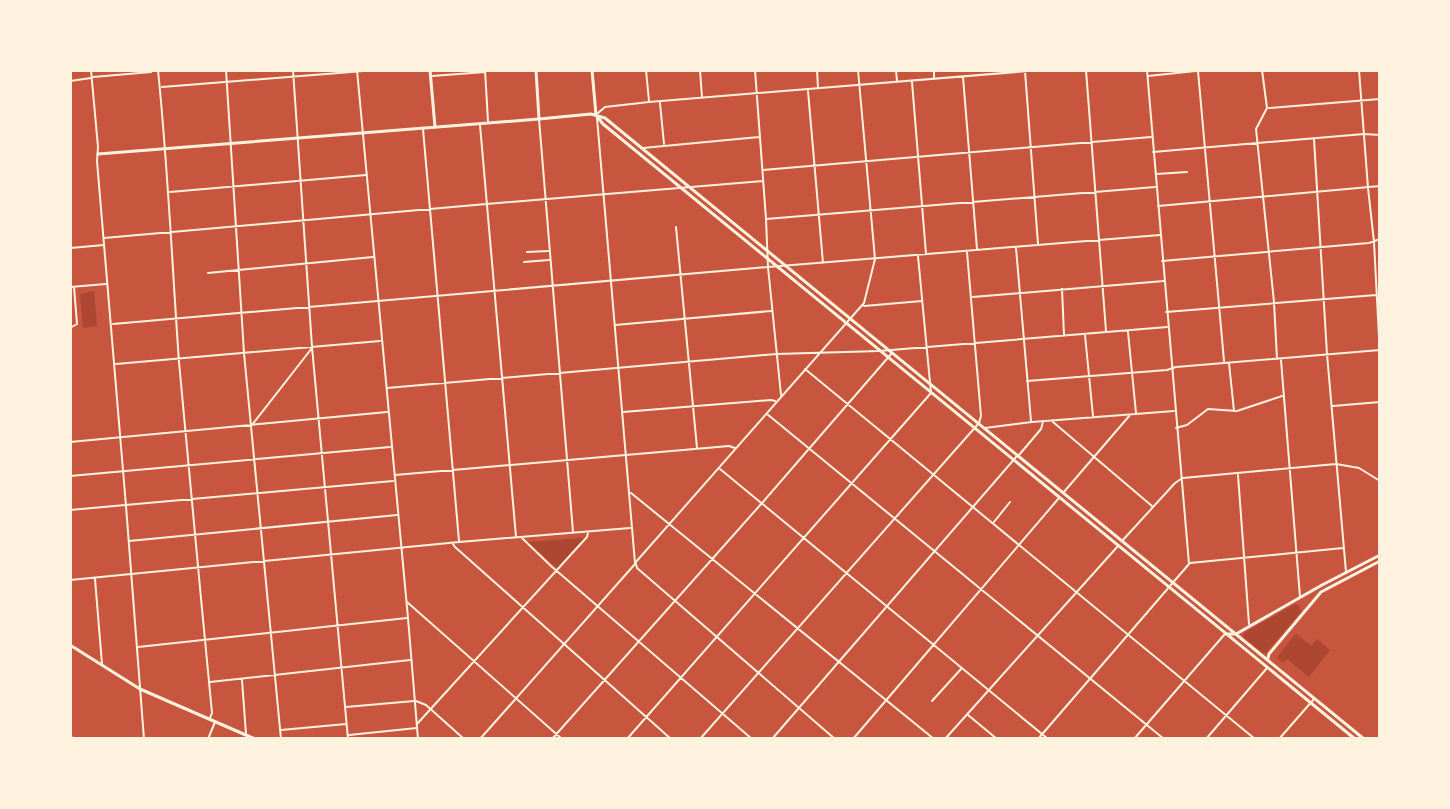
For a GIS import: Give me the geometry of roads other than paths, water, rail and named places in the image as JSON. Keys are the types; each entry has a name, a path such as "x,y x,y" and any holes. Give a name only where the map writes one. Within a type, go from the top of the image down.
{"main road":[{"path":"430,70 435,127"},
{"path":"536,70 539,119"},
{"path":"592,70 596,115 603,124 1353,738"},
{"path":"98,154 539,119 596,115 605,118 1364,739"},
{"path":"1225,634 1236,634 1250,627 1380,555"},
{"path":"1267,668 1269,654 1302,608 1328,587 1380,561"},
{"path":"1294,601 1302,608"},
{"path":"70,645 140,689 255,739"}],"street":[{"path":"91,70 144,739"},
{"path":"158,70 188,466 213,721 208,739"},
{"path":"226,70 244,353 281,739"},
{"path":"293,70 312,347 348,737 417,727 589,532"},
{"path":"160,87 376,70"},
{"path":"646,70 649,102"},
{"path":"700,70 702,99"},
{"path":"755,70 768,267 782,396"},
{"path":"817,70 818,89"},
{"path":"480,739 866,299 875,259 858,70"},
{"path":"896,70 897,82"},
{"path":"934,70 935,79"},
{"path":"982,70 982,75"},
{"path":"835,739 637,568 635,563 596,115 605,107 649,102 1041,70"},
{"path":"1086,70 1106,332"},
{"path":"1147,70 1189,564"},
{"path":"1147,76 1205,70"},
{"path":"1262,70 1267,108 1256,127 1257,144 1284,395 1301,598"},
{"path":"1359,70 1378,293 1380,356"},
{"path":"357,71 418,739"},
{"path":"431,76 485,71 489,123"},
{"path":"1025,71 1038,245"},
{"path":"1198,71 1224,363"},
{"path":"70,81 151,72"},
{"path":"963,77 978,250"},
{"path":"912,81 926,254"},
{"path":"808,90 823,263"},
{"path":"1267,108 1380,99"},
{"path":"660,102 664,145"},
{"path":"539,119 573,533"},
{"path":"480,124 516,537"},
{"path":"423,128 459,542"},
{"path":"1153,152 1380,135"},
{"path":"642,148 759,137"},
{"path":"763,170 1151,137"},
{"path":"1314,139 1327,354 1346,572"},
{"path":"1155,174 1187,172"},
{"path":"169,192 368,175"},
{"path":"103,238 763,181"},
{"path":"766,219 1156,186"},
{"path":"1158,206 1380,186"},
{"path":"676,227 697,449"},
{"path":"110,324 1160,235"},
{"path":"1162,261 1380,239"},
{"path":"70,248 104,245"},
{"path":"1016,247 1032,422"},
{"path":"527,252 549,251"},
{"path":"700,739 979,423 976,343 967,251"},
{"path":"627,739 931,393 918,255"},
{"path":"208,273 375,257"},
{"path":"524,262 550,260"},
{"path":"972,297 1164,281"},
{"path":"70,328 77,324 72,287 107,284"},
{"path":"1062,289 1064,336"},
{"path":"1166,312 1378,293"},
{"path":"862,306 923,301"},
{"path":"615,325 772,311"},
{"path":"386,388 776,354 892,351 1167,327"},
{"path":"1128,331 1136,414"},
{"path":"1085,334 1093,417"},
{"path":"114,364 382,341"},
{"path":"252,425 312,347"},
{"path":"1027,381 1380,350"},
{"path":"552,739 713,559 892,351"},
{"path":"1229,363 1234,412"},
{"path":"805,369 1255,739"},
{"path":"1176,428 1187,425 1208,409 1234,412 1284,395"},
{"path":"623,412 776,401"},
{"path":"1332,406 1380,402"},
{"path":"985,428 1175,411"},
{"path":"70,442 388,412"},
{"path":"766,413 1164,739"},
{"path":"853,739 1130,415"},
{"path":"772,739 1018,456 1041,429 1043,421"},
{"path":"1052,421 1152,507"},
{"path":"394,475 729,446 736,449"},
{"path":"70,476 391,447"},
{"path":"945,739 1152,507 1182,478 1336,464 1359,468 1380,481"},
{"path":"719,468 1048,739"},
{"path":"1238,473 1250,627"},
{"path":"70,510 395,481"},
{"path":"630,493 934,739"},
{"path":"994,523 1010,502"},
{"path":"129,541 398,515"},
{"path":"70,580 633,528"},
{"path":"521,537 752,739"},
{"path":"453,543 671,739"},
{"path":"1038,739 1191,562 1344,548"},
{"path":"95,578 102,666"},
{"path":"406,602 562,739"},
{"path":"138,647 408,618"},
{"path":"1134,739 1225,634"},
{"path":"209,682 412,660"},
{"path":"932,701 962,668"},
{"path":"1206,739 1267,668"},
{"path":"242,679 247,735"},
{"path":"1279,739 1314,699"},
{"path":"346,707 420,701 464,739"},
{"path":"967,714 997,739"},
{"path":"281,730 347,724"},
{"path":"1353,738 1356,733"}],"railway":[{"path":"70,736 75,739"}]}
